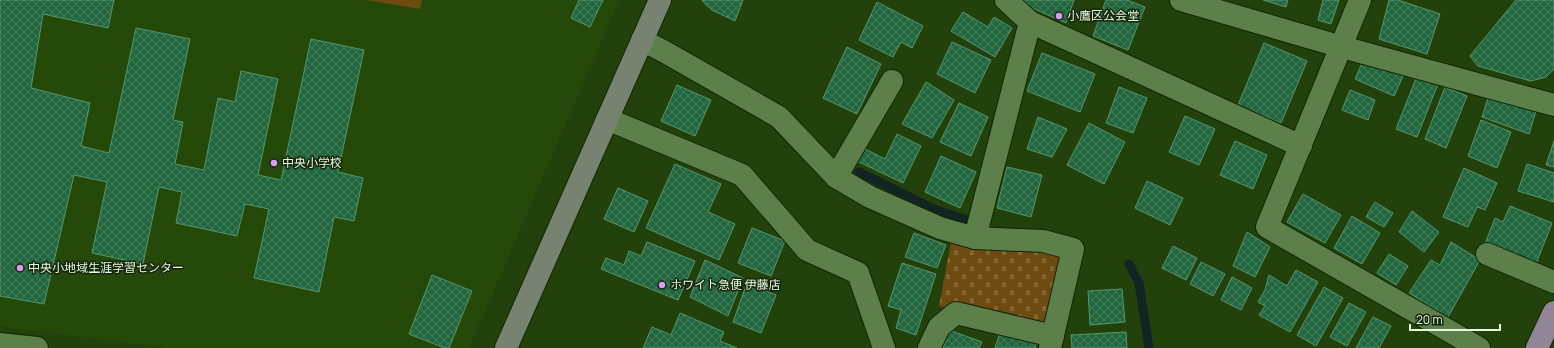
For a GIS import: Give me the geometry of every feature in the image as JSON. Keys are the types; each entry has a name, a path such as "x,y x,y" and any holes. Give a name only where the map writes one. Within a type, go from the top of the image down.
{"main road":[{"path":"1537,348 1554,312"}],"street":[{"path":"506,348 660,0"},
{"path":"1006,0 1030,22 1301,146"},
{"path":"1181,0 1342,47 1554,105"},
{"path":"1360,0 1267,228 1479,348"},
{"path":"975,238 1030,22"},
{"path":"642,40 779,118 836,177 870,197 933,225 975,238 1043,241 1073,249 1051,342 956,313 939,327 928,348"},
{"path":"836,177 892,82"},
{"path":"607,119 742,175 807,250 858,273 884,348"},
{"path":"1487,254 1554,282"},
{"path":"0,344 37,348"}],"shaded area":[{"name":"中央小学校","path":"0,0 619,0 469,348 168,348 0,326"}],"green space":[{"path":"367,0 422,0 420,9"},
{"path":"951,242 970,248 1064,254 1047,330 939,306"}],"building":[{"path":"0,0 114,0 108,28 43,14 31,88 90,103 81,146 109,153 136,28 190,39 173,120 183,122 175,164 204,170 218,98 235,102 241,71 278,79 258,175 281,180 311,39 364,50 338,172 363,178 354,221 334,217 319,292 254,278 269,209 245,204 237,236 176,223 182,192 159,187 143,264 92,253 107,182 74,175 44,304 0,296"},
{"path":"579,0 603,0 590,27 571,18"},
{"path":"702,0 743,0 735,21 712,10"},
{"name":"小鷹区公会堂","path":"1023,0 1074,0 1066,23 1032,8"},
{"path":"1106,0 1127,0 1145,7 1128,50 1093,36"},
{"path":"1263,0 1288,0 1286,7"},
{"path":"1323,0 1339,0 1331,24 1318,20"},
{"path":"1389,0 1398,0 1440,14 1427,54 1379,39"},
{"path":"1516,0 1554,0 1554,69 1546,77 1531,81 1478,66 1470,56"},
{"path":"877,2 923,26 912,48 901,42 893,57 859,40"},
{"path":"963,12 988,27 994,17 1012,28 995,57 951,31"},
{"path":"952,42 991,60 975,93 937,74"},
{"path":"1264,43 1307,61 1281,123 1238,105"},
{"path":"847,47 881,64 857,114 823,98"},
{"path":"1042,53 1095,74 1080,112 1027,91"},
{"path":"1364,59 1403,76 1394,96 1355,79"},
{"path":"1417,76 1438,84 1417,137 1396,129"},
{"path":"926,82 954,100 932,138 902,124"},
{"path":"677,85 711,100 695,136 661,121"},
{"path":"1119,87 1147,98 1133,133 1106,123"},
{"path":"1445,87 1467,96 1446,148 1425,139"},
{"path":"1350,90 1375,100 1368,120 1342,110"},
{"path":"1489,95 1536,111 1529,134 1482,117"},
{"path":"959,103 988,117 971,156 940,142"},
{"path":"1185,116 1215,129 1199,165 1169,152"},
{"path":"1038,117 1067,129 1052,157 1027,149"},
{"path":"1481,120 1511,132 1497,168 1468,156"},
{"path":"1089,123 1125,142 1104,184 1067,165"},
{"path":"897,134 921,146 903,183 857,161 863,148 885,159"},
{"path":"1235,141 1267,155 1253,189 1220,175"},
{"path":"1554,141 1554,167 1546,165"},
{"path":"941,156 976,172 960,208 925,192"},
{"path":"675,164 721,184 708,212 735,224 719,260 646,228"},
{"path":"1527,164 1554,173 1554,202 1518,191"},
{"path":"1007,167 1042,175 1031,217 997,208"},
{"path":"1464,168 1497,183 1485,210 1477,207 1468,227 1443,217"},
{"path":"1147,181 1183,198 1170,225 1135,208"},
{"path":"618,188 648,201 634,232 604,219"},
{"path":"1303,194 1341,215 1325,243 1287,222"},
{"path":"1375,202 1393,213 1384,227 1366,217"},
{"path":"1510,206 1552,223 1536,264 1485,244 1495,218 1503,222"},
{"path":"1412,211 1439,232 1424,252 1399,232"},
{"path":"1352,216 1380,233 1362,264 1334,248"},
{"path":"752,228 785,241 771,276 738,263"},
{"path":"1247,232 1270,247 1255,277 1233,266"},
{"path":"914,233 946,245 937,268 905,257"},
{"name":"ホワイト急便 伊藤店","path":"647,242 695,261 678,300 601,269 606,258 624,265 629,251 641,256"},
{"path":"1451,242 1480,260 1448,317 1409,293 1431,260 1440,265"},
{"path":"1173,246 1197,258 1186,280 1162,268"},
{"path":"1389,254 1408,266 1396,285 1377,273"},
{"path":"705,260 743,278 728,316 690,297"},
{"path":"1201,262 1225,274 1213,296 1190,284"},
{"path":"902,263 936,274 916,335 896,328 901,310 888,306"},
{"path":"1296,270 1318,282 1290,332 1259,315 1265,306 1258,302 1265,290 1269,275 1287,286"},
{"path":"432,275 472,291 449,348 445,348 409,334"},
{"path":"1232,277 1252,288 1241,310 1221,300"},
{"path":"747,283 776,295 761,333 733,322"},
{"path":"1324,287 1343,298 1316,346 1297,335"},
{"path":"1122,289 1125,322 1090,325 1088,291"},
{"path":"1349,303 1366,312 1347,346 1330,337"},
{"path":"680,313 724,332 720,341 737,348 643,348 652,327 671,335"},
{"path":"1373,317 1391,326 1379,348 1356,348"},
{"path":"949,330 982,342 979,348 943,348"},
{"path":"1001,330 1037,342 1035,348 995,348"},
{"path":"1126,332 1127,348 1072,348 1071,335"}],"waterway":[{"path":"859,172 934,209 970,221"},
{"path":"1129,264 1139,283 1149,348"}],"place":[{"name":"小鷹区公会堂","path":"1059,16"},
{"name":"中央小学校","path":"274,163"},
{"name":"中央小地域生涯学習センター","path":"20,268"},
{"name":"ホワイト急便 伊藤店","path":"662,285"}]}
